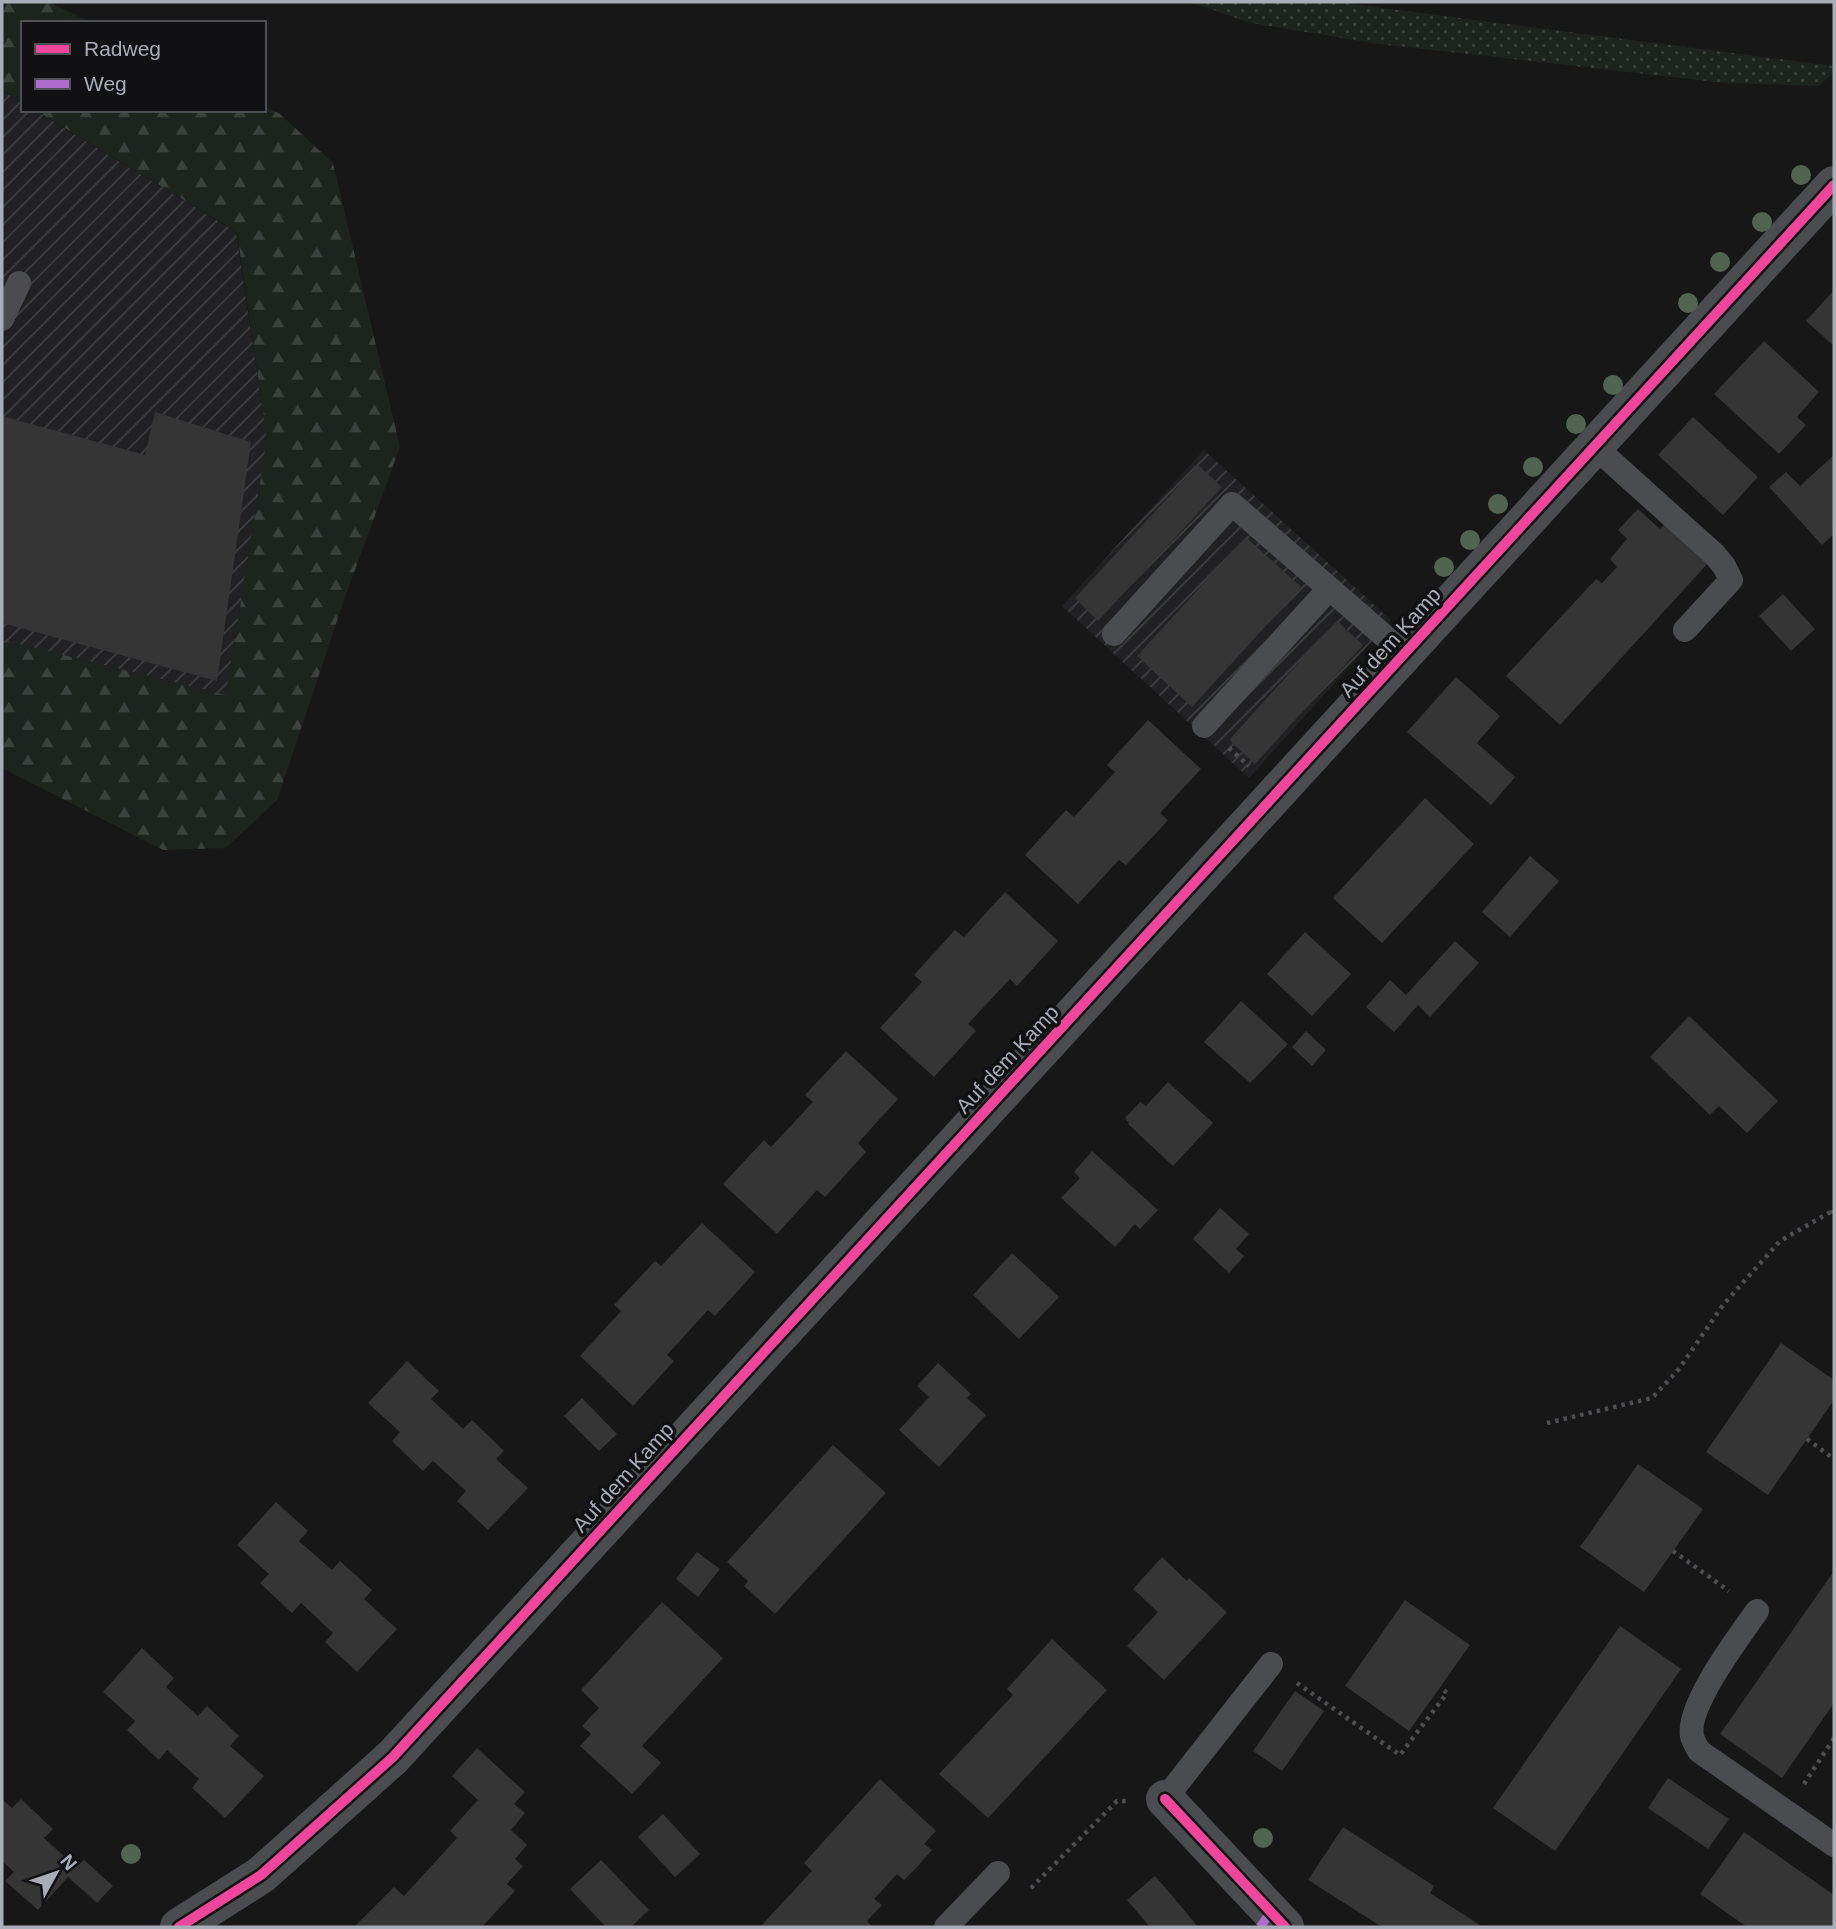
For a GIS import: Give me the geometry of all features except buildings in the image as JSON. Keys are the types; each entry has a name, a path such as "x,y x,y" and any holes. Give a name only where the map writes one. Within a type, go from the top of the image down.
{"street":[{"name":"Auf dem Kamp","path":"178,1927 261,1875 393,1757 1834,185"},
{"path":"1165,1799 1285,1927"}],"lane":[{"path":"2,319 19,283"},
{"path":"1595,447 1714,554 1731,580 1685,631"},
{"path":"1114,634 1232,505 1405,654"},
{"path":"1204,726 1329,589"},
{"path":"1757,1611 1707,1686 1698,1704 1692,1737 1699,1751 1834,1845"},
{"path":"1165,1799 1271,1664"},
{"path":"946,1927 998,1873"}],"path":[{"path":"1204,726 1279,792"},
{"path":"1547,1423 1652,1398 1679,1369 1723,1305 1780,1241 1833,1210 1834,1218"},
{"path":"1807,1439 1834,1459"},
{"path":"1673,1550 1757,1611"},
{"path":"1271,1664 1400,1755 1447,1693 1440,1687"},
{"path":"1786,1812 1834,1738"},
{"path":"1022,1897 1117,1801 1165,1799"}],"shaded area":[{"path":"2,91 21,102 21,112 37,112 236,232 267,439 226,695 2,640"},
{"path":"1204,450 1391,620 1249,778 1062,606"}],"green space":[{"path":"2,2 49,2 88,21 21,21 21,102 2,90"},
{"path":"1190,2 1336,2 1834,66 1832,74 1819,86 1725,83 1379,44 1251,23"},
{"path":"266,107 280,114 333,163 400,447 344,600 277,800 226,848 163,850 2,768 2,640 226,695 267,439 237,232 38,112 266,112"}],"marked path":[{"path":"1260,1927 1270,1913"}],"cycle path":[{"path":"179,1927 261,1875 393,1757 1834,185"},
{"path":"1165,1799 1285,1927"}]}
